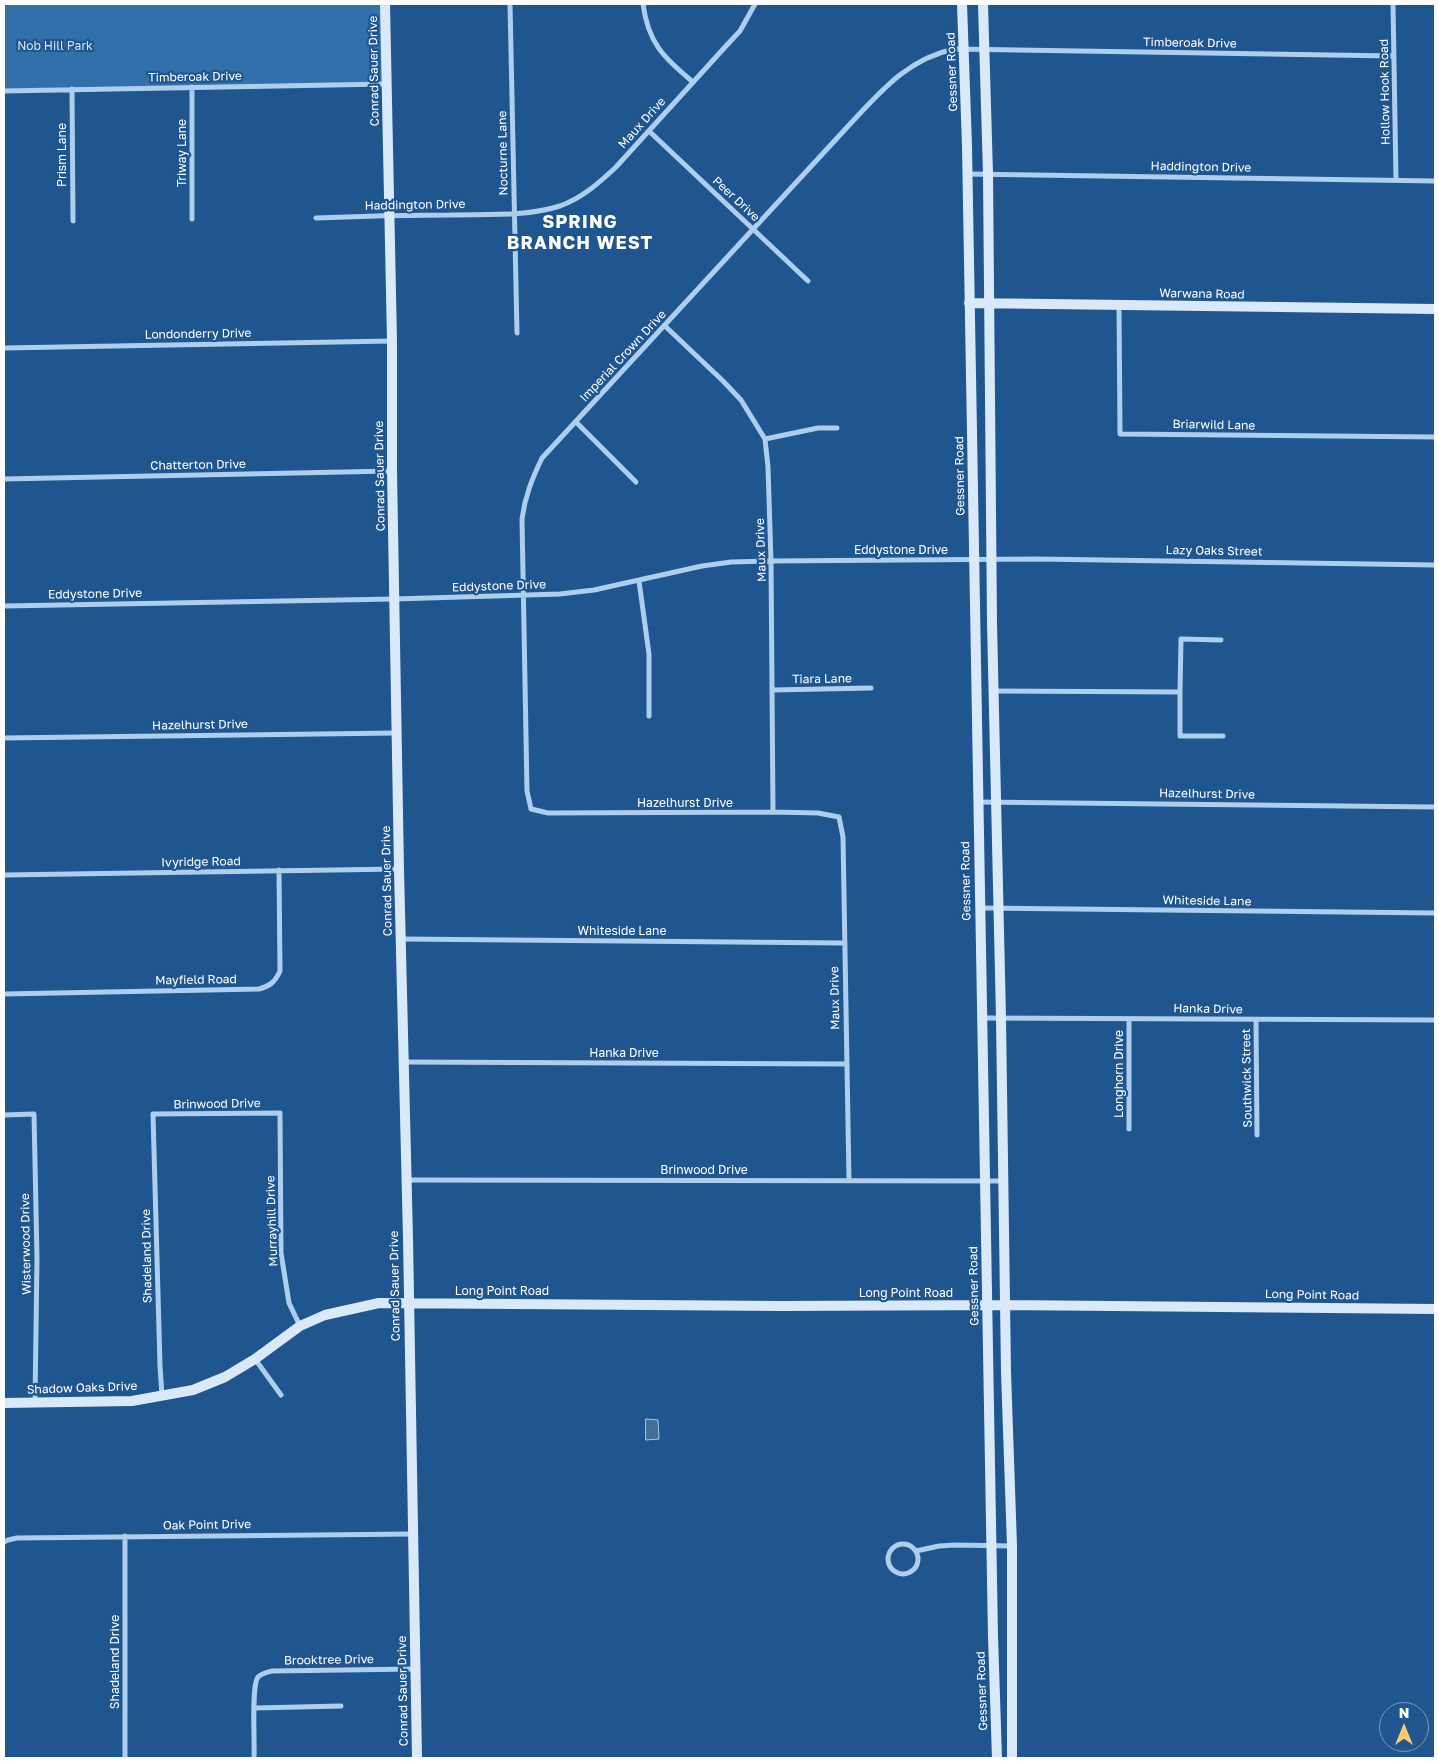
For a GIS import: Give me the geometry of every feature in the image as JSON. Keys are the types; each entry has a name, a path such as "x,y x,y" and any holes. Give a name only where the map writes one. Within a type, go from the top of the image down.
{"main road":[{"name":"Conrad Sauer Drive","path":"385,4 392,341 392,471 402,1062 417,1758"},
{"name":"Gessner Road","path":"962,4 967,174 991,1547 997,1758"},
{"path":"983,4 988,174 994,691 1002,1018 1006,1372 1012,1546 1012,1758"},
{"name":"Warwana Road","path":"969,303 1435,309"},
{"name":"Shadow Oaks Drive","path":"4,1403 132,1401 193,1390 225,1377 255,1359 300,1326 325,1315 379,1303 408,1303"},
{"name":"Long Point Road","path":"408,1303 1435,1309"},
{"path":"994,1664 1013,1664"}],"street":[{"name":"Nocturne Lane","path":"510,4 517,333"},
{"path":"642,4 649,32 656,44 667,60 693,82"},
{"name":"Maux Drive","path":"514,214 561,206 598,184 740,31 755,4"},
{"name":"Hollow Hook Road","path":"1394,4 1396,180"},
{"name":"Imperial Crown Drive","path":"531,809 527,792 522,519 525,497 542,458 851,123 896,78 915,63 936,53 954,49 985,50"},
{"name":"Timberoak Drive","path":"985,50 1394,56"},
{"name":"Timberoak Drive","path":"4,91 387,84"},
{"name":"Triway Lane","path":"192,87 192,220"},
{"name":"Prism Lane","path":"72,89 73,221"},
{"name":"Peer Drive","path":"649,131 808,281"},
{"name":"Haddington Drive","path":"967,174 1435,181"},
{"name":"Haddington Drive","path":"316,218 389,215 514,214"},
{"name":"Briarwild Lane","path":"1119,305 1120,434 1435,437"},
{"name":"Maux Drive","path":"665,326 741,400 765,439 768,467 771,561 773,812"},
{"name":"Londonderry Drive","path":"4,348 392,341"},
{"path":"576,422 636,482"},
{"path":"765,439 818,428 836,428"},
{"name":"Chatterton Drive","path":"4,479 392,471"},
{"name":"Eddystone Drive","path":"4,606 524,596 594,590 639,582 702,566 731,562 993,559"},
{"name":"Lazy Oaks Street","path":"993,559 1435,565"},
{"path":"639,582 649,654 649,716"},
{"path":"1221,640 1181,639 1180,736 1223,736"},
{"name":"Tiara Lane","path":"773,690 871,688"},
{"path":"994,691 1180,692"},
{"name":"Hazelhurst Drive","path":"4,738 397,733"},
{"name":"Hazelhurst Drive","path":"978,802 1435,807"},
{"name":"Hazelhurst Drive","path":"531,809 548,813 773,812 818,813 839,817"},
{"name":"Maux Drive","path":"839,817 843,837 849,1180"},
{"name":"Ivyridge Road","path":"4,875 399,869"},
{"name":"Mayfield Road","path":"4,994 259,989 268,986 276,980 280,971 279,870"},
{"name":"Whiteside Lane","path":"979,908 1435,913"},
{"name":"Whiteside Lane","path":"401,939 844,942"},
{"name":"Hanka Drive","path":"981,1018 1435,1020"},
{"name":"Longhorn Drive","path":"1129,1129 1130,1018"},
{"name":"Southwick Street","path":"1256,1020 1257,1135"},
{"name":"Hanka Drive","path":"402,1062 846,1064"},
{"name":"Brinwood Drive","path":"153,1114 280,1113"},
{"name":"Murrayhill Drive","path":"280,1113 281,1253 289,1303 300,1326"},
{"name":"Wisterwood Drive","path":"4,1115 34,1114 37,1258 36,1402"},
{"name":"Shadeland Drive","path":"153,1114 162,1396"},
{"name":"Brinwood Drive","path":"405,1180 1003,1181"},
{"path":"255,1359 281,1395"},
{"name":"Oak Point Drive","path":"4,1542 17,1538 412,1534"},
{"name":"Shadeland Drive","path":"125,1536 125,1758"},
{"path":"902,1544 907,1545 916,1552 918,1558 914,1570 902,1574 896,1573 891,1569 888,1563 888,1556 893,1548 902,1544"},
{"path":"916,1552 939,1546 1012,1546"},
{"name":"Brooktree Drive","path":"254,1708 254,1690 258,1677 272,1671 415,1669"},
{"path":"254,1758 254,1708 341,1706"}],"green space":[{"name":"Nob Hill Park","path":"4,4 385,4 387,84 4,91"}],"shaded area":[{"path":"646,1419 658,1420 659,1439 646,1440"}],"district":[{"name":"SPRING BRANCH WEST","path":"580,232"}]}
